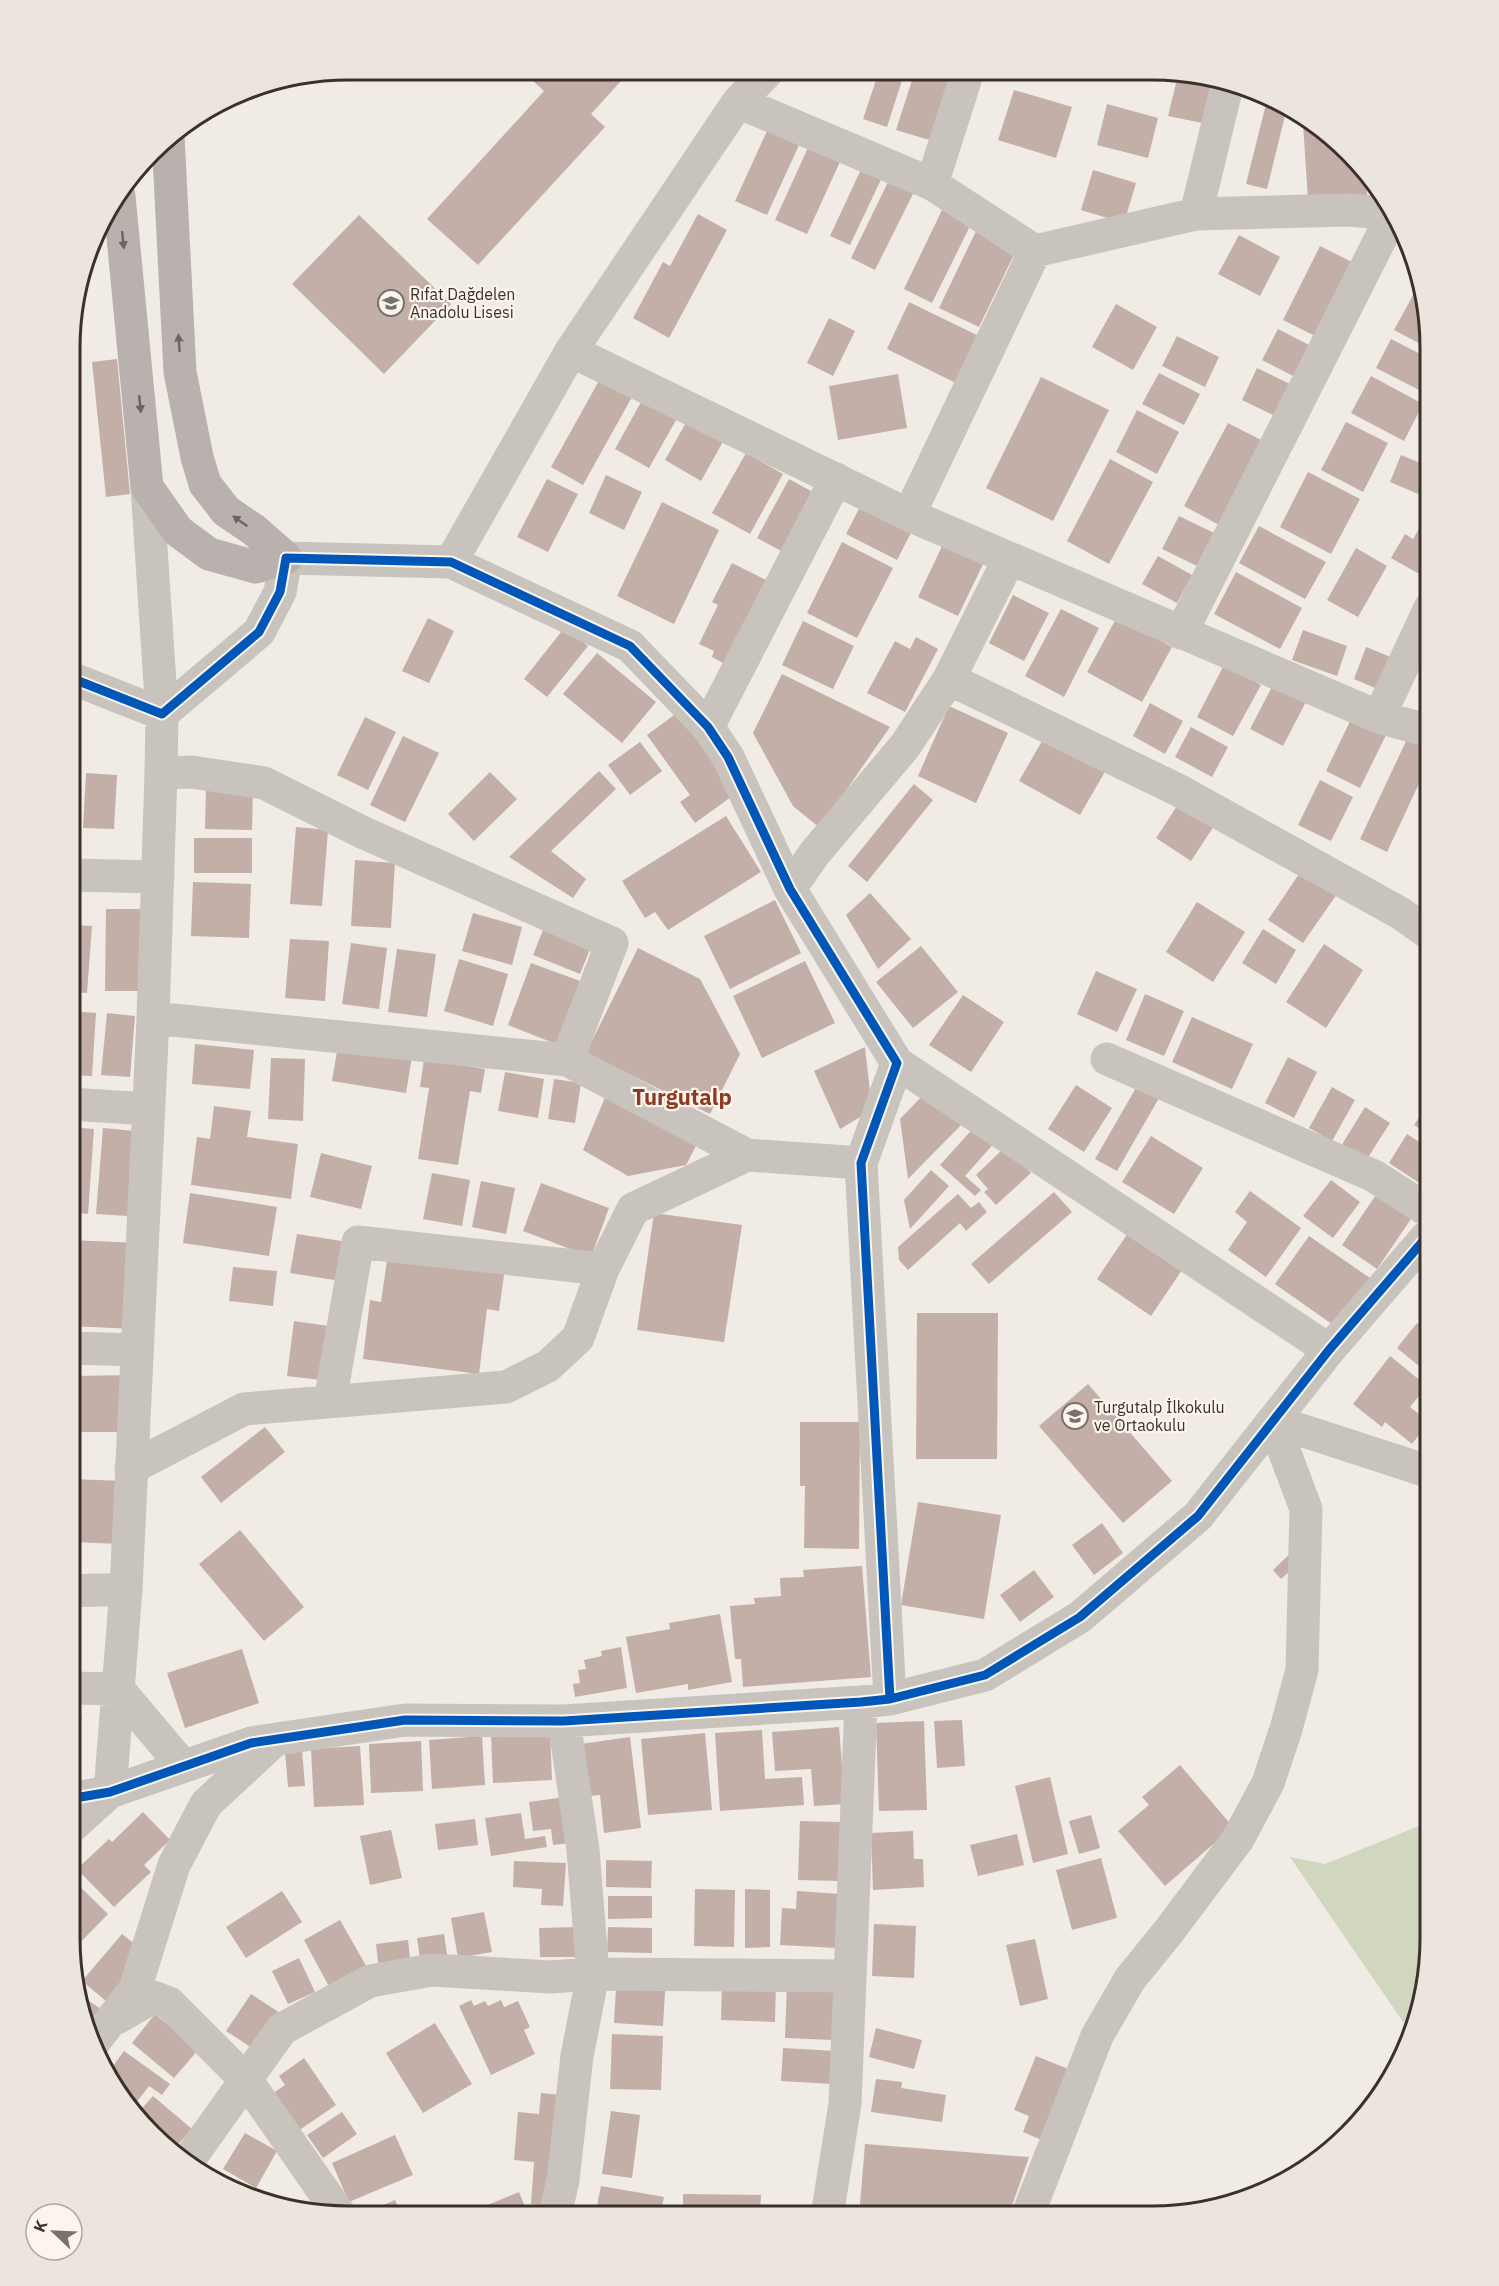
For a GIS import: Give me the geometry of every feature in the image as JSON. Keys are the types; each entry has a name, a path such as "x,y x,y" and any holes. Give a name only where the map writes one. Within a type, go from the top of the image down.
{"main road":[{"path":"169,148 180,372 196,457 205,484 226,512 254,530 286,558"},
{"path":"120,206 147,487 178,531 208,554 256,567 286,558"}],"street":[{"path":"451,562 571,351 738,102 760,80"},
{"path":"932,184 965,80"},
{"path":"1196,214 1226,90"},
{"path":"738,102 932,184 1035,251 1196,214 1349,210 1383,213"},
{"path":"1181,633 1389,223"},
{"path":"909,515 1035,251"},
{"path":"571,351 909,515 1379,717 1420,728"},
{"path":"708,727 836,479"},
{"path":"80,1819 110,1792 126,1589 153,1018 161,773 162,714 147,487"},
{"path":"162,714 259,632 280,592 286,558 451,562 630,646 708,727 728,758 790,889 897,1063 1329,1350"},
{"path":"790,889 814,854 905,746 950,679 1009,559"},
{"path":"1379,717 1420,629"},
{"path":"950,679 1178,790 1420,927"},
{"path":"80,682 162,714"},
{"path":"161,773 192,772 264,783 364,833 612,943 567,1060"},
{"path":"80,874 158,877"},
{"path":"153,1018 567,1060 747,1155 861,1163"},
{"path":"1107,1059 1374,1176 1420,1206"},
{"path":"830,2206 845,2104 850,1976 876,1700 861,1163 897,1063"},
{"path":"80,1105 149,1109"},
{"path":"131,1468 244,1409 506,1388 548,1366 578,1338 603,1269 633,1209 747,1155"},
{"path":"330,1401 358,1242 603,1269"},
{"path":"80,1797 110,1792 251,1743 405,1720 564,1721 876,1700 985,1676 1080,1617 1198,1516 1329,1350 1420,1245"},
{"path":"80,1348 137,1350"},
{"path":"1274,1420 1420,1469"},
{"path":"1031,2206 1097,2036 1131,1979 1238,1839 1268,1783 1286,1729 1302,1670 1306,1509 1274,1420"},
{"path":"80,1591 126,1589"},
{"path":"80,1688 118,1689 183,1766"},
{"path":"557,2206 563,2180 578,2056 593,1974 583,1850 564,1721"},
{"path":"100,2034 135,1989 174,1865 206,1804 276,1739"},
{"path":"192,2156 282,2029 370,1981 432,1970 550,1977 593,1974 850,1976"},
{"path":"100,2034 153,1997 169,2003 247,2081 334,2206"}],"green space":[{"path":"1420,1826 1419,1956 1414,1991 1405,2025 1290,1857 1325,1864"}],"building":[{"path":"532,80 622,80 591,114 605,127 478,265 427,219 544,91"},
{"path":"876,80 902,80 887,127 863,119"},
{"path":"912,80 955,80 936,142 896,130"},
{"path":"1177,81 1220,89 1212,125 1168,116"},
{"path":"1014,90 1072,107 1056,158 998,140"},
{"path":"1107,104 1158,118 1148,158 1097,145"},
{"path":"1266,105 1285,115 1267,189 1246,184"},
{"path":"772,120 804,134 767,215 735,201"},
{"path":"1303,127 1341,158 1367,188 1367,195 1308,200"},
{"path":"812,139 844,153 807,234 775,220"},
{"path":"864,163 884,173 850,245 830,236"},
{"path":"1093,170 1136,183 1124,223 1081,210"},
{"path":"891,176 916,188 875,270 851,258"},
{"path":"942,210 971,224 932,303 904,289"},
{"path":"698,214 727,230 669,338 633,318 663,262 670,266"},
{"path":"359,215 451,304 384,374 292,284"},
{"path":"978,227 1018,246 979,327 939,308"},
{"path":"1239,235 1280,257 1260,296 1218,274"},
{"path":"1320,246 1354,263 1317,337 1283,320"},
{"path":"1414,294 1420,344 1394,330"},
{"path":"909,302 987,340 964,387 887,349"},
{"path":"1116,304 1157,327 1133,370 1092,347"},
{"path":"829,318 855,331 833,376 807,363"},
{"path":"1278,329 1311,346 1295,377 1262,360"},
{"path":"1177,336 1219,357 1205,387 1162,366"},
{"path":"1391,339 1420,354 1420,390 1376,368"},
{"path":"117,359 130,494 106,497 92,362"},
{"path":"1257,368 1290,384 1275,416 1242,400"},
{"path":"605,370 637,388 583,485 551,467"},
{"path":"1159,373 1200,394 1184,425 1142,404"},
{"path":"898,374 907,428 838,440 829,386"},
{"path":"1371,376 1420,402 1420,410 1404,441 1351,413"},
{"path":"1041,377 1109,410 1053,521 986,488"},
{"path":"646,393 680,413 649,468 615,449"},
{"path":"1137,410 1179,432 1157,474 1116,452"},
{"path":"688,419 724,440 701,481 665,460"},
{"path":"1346,422 1388,443 1363,492 1321,470"},
{"path":"1228,423 1265,442 1221,526 1184,506"},
{"path":"746,453 783,474 750,534 712,513"},
{"path":"1401,455 1420,463 1420,495 1390,482"},
{"path":"1110,459 1153,482 1109,564 1067,541"},
{"path":"1308,472 1360,499 1331,554 1280,527"},
{"path":"606,475 642,492 624,530 589,513"},
{"path":"547,479 578,494 548,552 517,537"},
{"path":"789,479 820,496 787,554 757,538"},
{"path":"863,501 914,527 897,560 846,534"},
{"path":"662,502 719,530 674,624 617,596"},
{"path":"1179,516 1214,533 1197,566 1162,549"},
{"path":"1259,526 1326,562 1305,599 1239,563"},
{"path":"1420,527 1420,574 1391,558 1405,534 1413,539"},
{"path":"842,542 893,568 857,638 807,613"},
{"path":"944,542 984,562 958,616 918,597"},
{"path":"1356,548 1387,566 1358,617 1327,600"},
{"path":"1158,556 1192,575 1177,603 1142,584"},
{"path":"732,563 768,581 727,665 712,657 714,651 699,644 718,605 712,602"},
{"path":"1236,572 1302,608 1280,649 1214,614"},
{"path":"1013,595 1049,613 1024,661 989,643"},
{"path":"1061,609 1099,628 1064,697 1025,676"},
{"path":"1117,617 1172,647 1142,702 1087,672"},
{"path":"428,618 454,631 429,683 402,671"},
{"path":"803,621 854,646 833,689 782,665"},
{"path":"565,627 588,646 547,697 524,679"},
{"path":"1303,630 1347,646 1337,676 1292,660"},
{"path":"916,637 938,649 905,712 867,693 895,641 910,649"},
{"path":"1366,647 1403,662 1389,694 1354,679"},
{"path":"597,653 656,702 622,743 563,694"},
{"path":"1224,665 1261,685 1233,736 1197,717"},
{"path":"782,674 890,727 820,828 793,806 753,733"},
{"path":"1275,681 1308,698 1283,746 1250,729"},
{"path":"1150,703 1183,721 1165,754 1133,736"},
{"path":"949,706 1008,733 976,803 918,776"},
{"path":"681,710 738,792 695,823 680,802 690,795 647,735"},
{"path":"1353,715 1388,731 1360,788 1326,771"},
{"path":"365,717 396,732 368,790 337,775"},
{"path":"1191,727 1228,747 1212,777 1175,757"},
{"path":"403,736 439,753 405,822 370,805"},
{"path":"1045,736 1106,770 1080,815 1019,781"},
{"path":"1408,737 1420,743 1420,781 1387,852 1360,839"},
{"path":"640,742 662,771 630,795 608,765"},
{"path":"599,771 616,789 551,851 586,879 573,898 509,857"},
{"path":"490,772 517,799 474,841 448,814"},
{"path":"86,773 117,775 114,829 83,828"},
{"path":"1320,780 1353,797 1331,841 1298,825"},
{"path":"914,784 933,800 867,882 848,866"},
{"path":"206,787 253,788 252,830 205,829"},
{"path":"1179,803 1214,826 1191,861 1156,838"},
{"path":"726,816 761,872 668,930 655,912 645,918 622,881"},
{"path":"296,827 328,830 322,906 290,904"},
{"path":"194,838 252,838 252,873 194,873"},
{"path":"355,860 395,863 391,928 351,926"},
{"path":"1301,871 1337,894 1303,943 1268,920"},
{"path":"193,882 251,884 249,938 191,936"},
{"path":"870,893 911,939 878,969 846,915"},
{"path":"775,900 801,953 730,989 704,936"},
{"path":"1197,902 1245,932 1213,982 1166,952"},
{"path":"106,909 148,909 147,991 105,991"},
{"path":"473,913 522,927 512,965 462,951"},
{"path":"80,925 92,926 87,993 80,993"},
{"path":"1263,929 1296,950 1276,984 1242,963"},
{"path":"543,930 590,949 580,974 533,955"},
{"path":"290,939 329,941 325,1001 285,998"},
{"path":"351,943 387,948 379,1009 342,1004"},
{"path":"1324,944 1363,970 1326,1028 1286,1002"},
{"path":"921,946 958,992 913,1028 876,982"},
{"path":"638,948 700,979 740,1054 710,1114 586,1053"},
{"path":"397,949 436,954 427,1017 388,1012"},
{"path":"459,959 508,974 493,1026 444,1011"},
{"path":"805,961 835,1023 762,1058 733,996"},
{"path":"531,963 580,981 556,1044 508,1025"},
{"path":"1096,971 1137,989 1117,1032 1077,1014"},
{"path":"1145,994 1184,1011 1164,1056 1126,1040"},
{"path":"963,995 1004,1022 971,1072 929,1045"},
{"path":"80,1012 96,1013 92,1076 80,1075"},
{"path":"107,1013 135,1016 130,1077 101,1075"},
{"path":"1192,1017 1253,1044 1232,1089 1172,1062"},
{"path":"195,1044 254,1050 250,1089 192,1084"},
{"path":"338,1045 412,1057 406,1093 332,1081"},
{"path":"865,1047 872,1110 840,1129 814,1071"},
{"path":"1288,1057 1317,1072 1294,1118 1265,1103"},
{"path":"271,1058 305,1059 303,1121 268,1119"},
{"path":"424,1059 485,1069 481,1093 470,1091 458,1165 418,1159 429,1088 420,1087"},
{"path":"505,1072 544,1079 538,1118 498,1111"},
{"path":"554,1079 581,1083 575,1123 548,1119"},
{"path":"1076,1085 1112,1108 1084,1152 1048,1129"},
{"path":"1137,1086 1159,1098 1117,1171 1095,1159"},
{"path":"1332,1087 1355,1100 1332,1141 1309,1128"},
{"path":"925,1093 966,1120 908,1179 900,1119"},
{"path":"606,1095 696,1146 686,1165 628,1176 583,1150"},
{"path":"214,1106 251,1111 247,1137 298,1144 291,1199 191,1185 197,1137 210,1139"},
{"path":"1365,1107 1390,1123 1365,1162 1341,1146"},
{"path":"1420,1116 1420,1129 1414,1125"},
{"path":"978,1123 997,1140 965,1176 981,1190 975,1196 940,1165"},
{"path":"80,1128 94,1129 88,1214 80,1213"},
{"path":"103,1128 135,1131 128,1216 96,1214"},
{"path":"1407,1134 1420,1142 1420,1183 1389,1163"},
{"path":"1151,1136 1203,1168 1174,1214 1122,1182"},
{"path":"1006,1146 1031,1173 996,1205 984,1192 988,1189 976,1175"},
{"path":"321,1153 372,1166 361,1209 310,1197"},
{"path":"931,1170 949,1186 910,1229 904,1200"},
{"path":"432,1173 470,1180 462,1226 423,1219"},
{"path":"1331,1180 1360,1202 1333,1238 1303,1216"},
{"path":"481,1181 515,1188 506,1234 472,1227"},
{"path":"541,1183 609,1208 591,1257 523,1231"},
{"path":"1380,1189 1415,1213 1377,1269 1342,1245"},
{"path":"1250,1191 1301,1228 1266,1277 1228,1250 1247,1222 1235,1212"},
{"path":"1054,1192 1072,1212 989,1284 971,1264"},
{"path":"190,1193 277,1207 269,1256 183,1243"},
{"path":"958,1194 971,1208 979,1202 987,1212 966,1231 960,1223 908,1270 899,1260 898,1247"},
{"path":"654,1213 742,1225 724,1342 637,1330"},
{"path":"1130,1230 1184,1267 1151,1316 1097,1279"},
{"path":"297,1234 348,1242 341,1281 290,1273"},
{"path":"1309,1236 1370,1278 1336,1327 1275,1284"},
{"path":"80,1240 139,1243 135,1329 80,1326"},
{"path":"388,1253 505,1268 499,1311 487,1309 479,1374 363,1359 370,1300 381,1302"},
{"path":"233,1267 277,1271 273,1306 229,1301"},
{"path":"917,1313 998,1313 997,1459 916,1459"},
{"path":"294,1321 329,1326 321,1380 287,1376"},
{"path":"1417,1323 1420,1326 1420,1367 1397,1348"},
{"path":"1390,1356 1420,1380 1420,1395 1410,1407 1420,1415 1420,1434 1412,1444 1385,1422 1382,1427 1353,1404"},
{"path":"132,1375 133,1432 80,1432 80,1376"},
{"path":"1088,1384 1172,1481 1123,1523 1039,1426"},
{"path":"800,1422 860,1422 859,1549 804,1548 805,1486 800,1486"},
{"path":"265,1427 285,1452 221,1503 201,1477"},
{"path":"80,1479 125,1481 122,1544 80,1542"},
{"path":"918,1502 1001,1515 984,1619 901,1605"},
{"path":"1102,1523 1123,1553 1094,1575 1072,1545"},
{"path":"240,1530 304,1607 264,1641 199,1564"},
{"path":"1294,1550 1303,1559 1281,1579 1273,1570"},
{"path":"862,1566 871,1677 743,1687 741,1659 735,1659 730,1606 755,1604 754,1598 781,1596 780,1578 804,1577 803,1570"},
{"path":"1034,1570 1054,1597 1020,1622 1000,1595"},
{"path":"720,1614 732,1682 688,1690 688,1684 636,1693 626,1637 670,1629 669,1623"},
{"path":"621,1647 627,1688 575,1697 573,1684 580,1683 578,1670 586,1669 584,1660 602,1656 601,1651"},
{"path":"242,1649 259,1703 185,1728 167,1673"},
{"path":"962,1720 965,1766 937,1768 934,1721"},
{"path":"924,1721 927,1810 879,1811 876,1723"},
{"path":"839,1727 845,1804 814,1806 811,1769 775,1771 772,1732"},
{"path":"762,1730 765,1779 802,1777 804,1805 720,1811 715,1733"},
{"path":"550,1732 552,1780 493,1783 491,1735"},
{"path":"705,1733 712,1810 648,1815 641,1739"},
{"path":"482,1736 485,1785 432,1789 429,1740"},
{"path":"630,1737 641,1828 604,1833 600,1795 588,1796 581,1744"},
{"path":"421,1741 423,1791 371,1793 369,1744"},
{"path":"360,1746 364,1805 314,1807 311,1749"},
{"path":"302,1750 305,1786 288,1787 285,1751"},
{"path":"1180,1765 1233,1827 1165,1886 1118,1831 1149,1805 1142,1797"},
{"path":"1050,1777 1068,1854 1033,1863 1015,1786"},
{"path":"565,1797 570,1843 553,1845 551,1829 533,1831 529,1802"},
{"path":"143,1812 170,1840 144,1865 151,1872 114,1907 80,1872 80,1866 109,1839 112,1842"},
{"path":"521,1813 525,1839 545,1836 547,1847 491,1856 485,1818"},
{"path":"1091,1815 1100,1848 1079,1854 1069,1821"},
{"path":"475,1819 478,1845 438,1850 435,1824"},
{"path":"800,1821 842,1822 840,1881 798,1880"},
{"path":"391,1830 402,1878 370,1885 360,1836"},
{"path":"913,1831 914,1859 923,1859 924,1887 873,1890 871,1833"},
{"path":"1017,1834 1024,1865 978,1876 970,1845"},
{"path":"1101,1858 1117,1918 1072,1930 1056,1870"},
{"path":"606,1860 652,1861 651,1888 606,1887"},
{"path":"514,1861 566,1863 563,1906 541,1905 542,1889 513,1887"},
{"path":"80,1887 108,1914 80,1943"},
{"path":"695,1889 735,1890 734,1947 694,1946"},
{"path":"745,1889 770,1890 770,1947 745,1948"},
{"path":"282,1891 302,1922 246,1958 226,1927"},
{"path":"797,1891 841,1894 838,1948 780,1945 782,1908 796,1909"},
{"path":"608,1896 652,1896 652,1918 608,1919"},
{"path":"484,1912 492,1952 458,1958 451,1918"},
{"path":"340,1920 369,1971 332,1992 304,1940"},
{"path":"874,1924 916,1926 914,1978 872,1976"},
{"path":"576,1927 577,1957 540,1957 539,1928"},
{"path":"608,1927 652,1928 652,1953 607,1952"},
{"path":"122,1934 141,1949 112,2006 83,1980"},
{"path":"444,1934 448,1961 421,1965 417,1938"},
{"path":"1035,1939 1048,1999 1020,2006 1006,1945"},
{"path":"408,1940 411,1967 379,1971 376,1944"},
{"path":"299,1958 315,1992 288,2004 272,1971"},
{"path":"722,1980 776,1982 775,2022 721,2020"},
{"path":"787,1983 836,1986 834,2040 785,2038"},
{"path":"616,1988 665,1991 663,2026 614,2023"},
{"path":"251,1994 280,2013 255,2050 226,2031"},
{"path":"87,2000 107,2013 96,2029"},
{"path":"471,2000 474,2006 485,2001 488,2006 501,2000 504,2007 518,2001 530,2027 524,2030 535,2054 491,2075 459,2006"},
{"path":"155,2014 198,2050 174,2078 132,2043"},
{"path":"435,2023 472,2084 423,2113 386,2053"},
{"path":"876,2028 922,2040 914,2069 869,2057"},
{"path":"612,2034 663,2036 661,2090 610,2089"},
{"path":"783,2048 835,2051 833,2084 781,2081"},
{"path":"124,2051 170,2084 162,2095 149,2086 136,2103 112,2067"},
{"path":"1036,2056 1073,2071 1044,2141 1023,2132 1029,2116 1014,2110"},
{"path":"304,2058 336,2105 298,2131 272,2094 285,2085 279,2076"},
{"path":"876,2079 902,2082 901,2088 946,2095 942,2122 871,2112"},
{"path":"541,2093 562,2095 553,2206 531,2204 534,2162 514,2160 518,2112 539,2114"},
{"path":"153,2096 192,2129 177,2145 141,2109"},
{"path":"611,2111 640,2115 632,2178 602,2174"},
{"path":"342,2112 357,2134 323,2158 307,2135"},
{"path":"245,2133 277,2151 256,2188 223,2169"},
{"path":"395,2135 413,2175 349,2202 332,2163"},
{"path":"865,2144 1029,2157 1012,2206 860,2206"},
{"path":"601,2186 664,2197 662,2206 597,2206"},
{"path":"519,2192 524,2206 485,2206"},
{"path":"683,2194 761,2195 760,2206 683,2206"},
{"path":"395,2200 398,2206 381,2206"}],"cycle path":[{"path":"80,682 162,714 259,632 280,592 286,558 451,562 630,646 708,727 728,757 790,889 897,1063 861,1163 890,1699"},
{"path":"80,1797 110,1792 251,1743 405,1720 564,1721 861,1702 890,1699 985,1675 1080,1617 1198,1516 1329,1350 1420,1245"}],"place":[{"name":"Rıfat Dağdelen Anadolu Lisesi","path":"391,303"},
{"name":"Turgutalp İlkokulu ve Ortaokulu","path":"1075,1416"}],"district":[{"name":"Turgutalp","path":"682,1097"}]}
